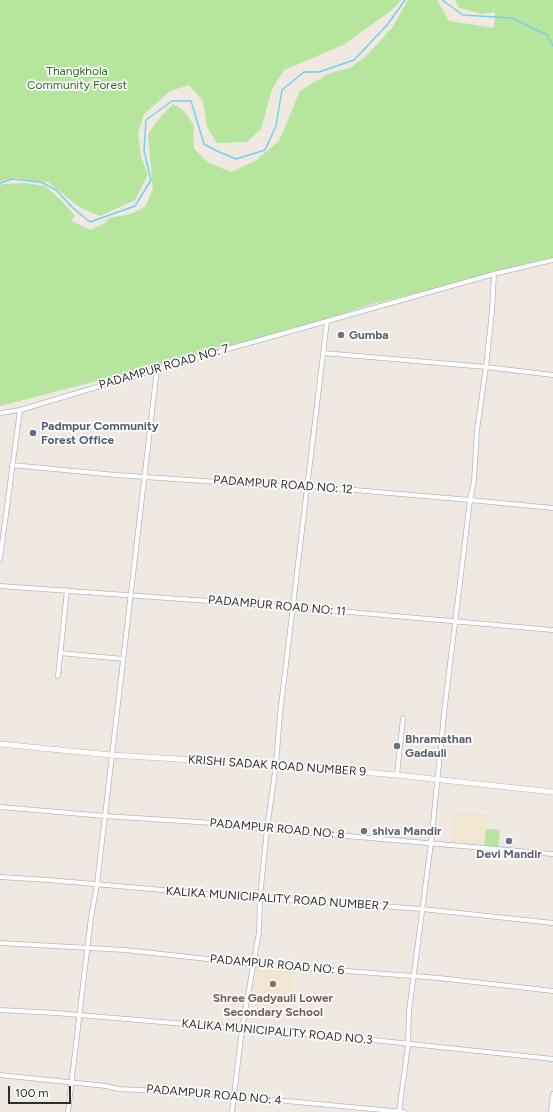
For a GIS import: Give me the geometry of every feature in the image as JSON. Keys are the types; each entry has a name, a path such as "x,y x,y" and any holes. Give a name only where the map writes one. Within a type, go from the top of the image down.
{"street":[{"name":"PADAMPUR ROAD NO: 7","path":"0,413 20,410 157,369 494,274 553,260"},
{"path":"399,1112 408,1045 409,1011 415,977 470,500 474,481 477,430 492,312 494,274"},
{"path":"232,1112 242,1029 259,932 260,897 267,829 276,765 280,714 327,321"},
{"path":"323,353 486,367 553,375"},
{"path":"68,1112 87,947 97,884 157,369"},
{"path":"0,559 20,410"},
{"name":"PADAMPUR ROAD NO: 12","path":"12,465 276,486 308,486 553,508"},
{"name":"PADAMPUR ROAD NO: 11","path":"0,586 293,607 553,630"},
{"path":"58,676 67,590"},
{"path":"60,653 123,659"},
{"path":"397,775 403,718"},
{"name":"KRISHI SADAK ROAD NUMBER 9","path":"0,744 111,755 276,765 397,775 553,792"},
{"name":"PADAMPUR ROAD NO: 8","path":"0,807 105,816 177,820 553,854"},
{"name":"KALIKA MUNICIPALITY ROAD NUMBER 7","path":"0,877 422,909 553,923"},
{"name":"PADAMPUR ROAD NO: 6","path":"0,943 58,947 87,947 253,964 439,978 553,991"},
{"name":"KALIKA MUNICIPALITY ROAD NO.3","path":"0,1010 373,1040 408,1045 553,1059"},
{"name":"PADAMPUR ROAD NO: 4","path":"0,1075 106,1086 118,1089 141,1089 234,1096 404,1112"},
{"path":"551,1112 553,1094"}],"shaded area":[{"path":"454,811 488,814 484,847 450,844"},
{"name":"Shree Gadyauli Lower Secondary School","path":"256,968 294,971 289,1000 253,997"}],"green space":[{"name":"Thangkhola Community Forest","path":"0,0 401,0 392,10 343,45 284,70 272,89 261,129 247,142 217,143 207,127 203,101 189,85 170,91 144,114 138,133 141,157 148,174 135,200 100,216 79,207 48,182 15,178 0,181"},
{"path":"408,0 437,0 449,21 494,28 495,12 482,14 459,8 455,0 553,0 553,259 372,304 252,344 128,373 0,406 0,186 2,184 25,183 45,186 61,200 75,216 71,221 91,230 105,223 109,218 131,214 145,207 153,189 148,134 161,116 173,104 184,111 193,124 194,149 209,163 231,172 255,161 279,141 300,91 328,74 350,68 367,55 392,28"},
{"path":"486,829 500,830 498,848 484,847"}],"waterway":[{"path":"0,183 12,179 41,182 56,190 73,208 90,222 135,206 151,180 144,151 146,120 172,101 191,101 204,144 217,151 236,159 265,150 276,126 282,90 304,72 319,72 354,60 388,24 405,0"},
{"path":"442,0 463,15 512,18 547,35 553,46"}],"place":[{"name":"Gumba","path":"341,335"},
{"name":"Padmpur Community Forest Office","path":"33,433"},
{"name":"Bhramathan Gadauli","path":"397,746"},
{"name":"shiva Mandir","path":"364,831"},
{"name":"Devi Mandir","path":"509,841"},
{"name":"Shree Gadyauli Lower Secondary School","path":"273,984"}]}
